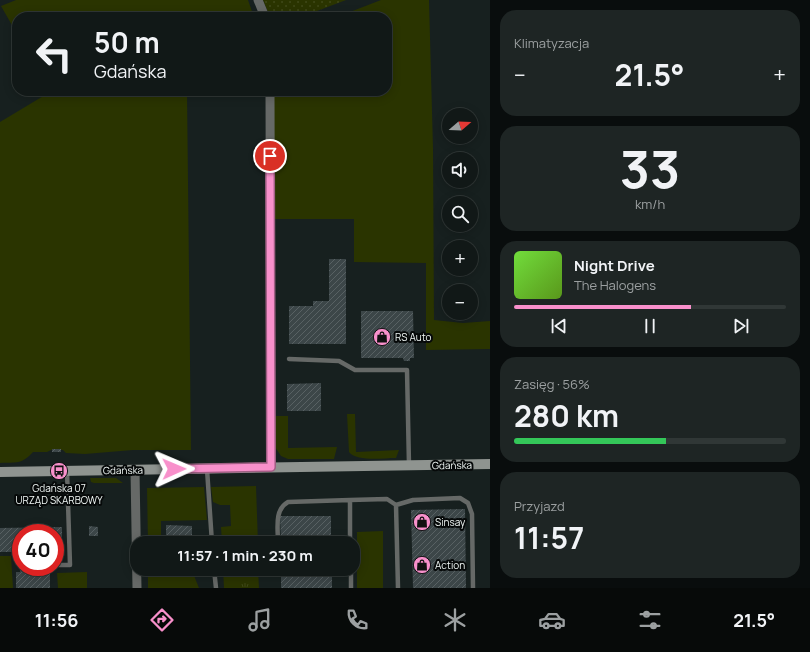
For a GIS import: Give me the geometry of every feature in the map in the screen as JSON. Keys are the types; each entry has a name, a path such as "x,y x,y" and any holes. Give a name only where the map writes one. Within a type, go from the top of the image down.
{"street":[{"path":"258,0 263,12"},
{"path":"270,96 271,467"},
{"name":"Gdańska","path":"0,472 490,464"},
{"path":"134,470 137,588"}],"lane":[{"path":"288,359 339,361 355,370 407,370 408,465"},
{"path":"207,469 212,536"},
{"path":"64,565 70,565 68,471"},
{"path":"396,505 413,500 460,498 468,503 472,514 473,588"},
{"path":"278,536 278,517 280,509 282,505 288,502 387,499 396,505"},
{"path":"350,500 350,536"},
{"path":"396,505 398,588"},
{"path":"215,576 216,588"},
{"path":"351,576 351,588"}],"green space":[{"path":"16,0 248,0 252,12 12,12 12,25 1,6"},
{"path":"263,0 346,0 314,12 268,12"},
{"path":"381,0 429,0 433,148 434,320 463,323 490,321 490,349 426,350 426,263 354,262 354,219 274,219 272,96 392,96 392,12 350,12"},
{"path":"43,96 187,96 191,450 133,450 85,454 66,453 63,450 51,450 47,452 33,452 22,461 15,463 0,463 0,122"},
{"path":"347,414 355,414 356,452 399,450 396,458 364,458 353,455 349,452"},
{"path":"275,416 288,416 288,448 337,447 334,459 288,459 281,456 275,447"},
{"path":"90,478 116,478 123,483 94,483 91,482"},
{"path":"256,486 258,536 222,536 221,527 231,526 230,505 220,505 213,502 211,487"},
{"path":"204,487 207,520 161,521 161,536 148,536 147,488"},
{"path":"383,531 383,588 357,588 357,576 360,576 360,536 357,536 357,532"},
{"path":"0,556 11,556 13,588 0,588"},
{"path":"87,572 87,588 58,588 57,576 64,576 64,573"},
{"path":"148,576 194,576 199,588 148,588"},
{"path":"223,576 258,576 259,588 224,588"},
{"path":"231,576 257,576 257,588 231,588"}],"building":[{"path":"329,259 346,259 346,344 289,344 289,306 313,306 313,301 329,301"},
{"path":"361,311 413,311 414,358 410,358 410,361 404,361 403,358 361,358"},
{"path":"321,383 321,411 287,411 287,384"},
{"path":"52,449 61,449 61,452 52,452"},
{"path":"465,509 466,588 413,588 411,510"},
{"path":"280,516 331,516 331,536 281,536"},
{"path":"166,525 192,526 192,536 166,536"},
{"path":"89,526 98,527 98,536 89,536"},
{"path":"0,528 12,528 12,552 0,552"},
{"path":"16,576 50,576 50,588 16,588"},
{"path":"281,576 332,576 332,588 281,588"}],"place":[{"name":"RS Auto","path":"382,337"},
{"name":"Gdańska 07 URZĄD SKARBOWY","path":"59,471"},
{"name":"Sinsay","path":"422,522"},
{"name":"Action","path":"422,565"}],"route":[{"path":"174,469 271,467 270,156"}]}
